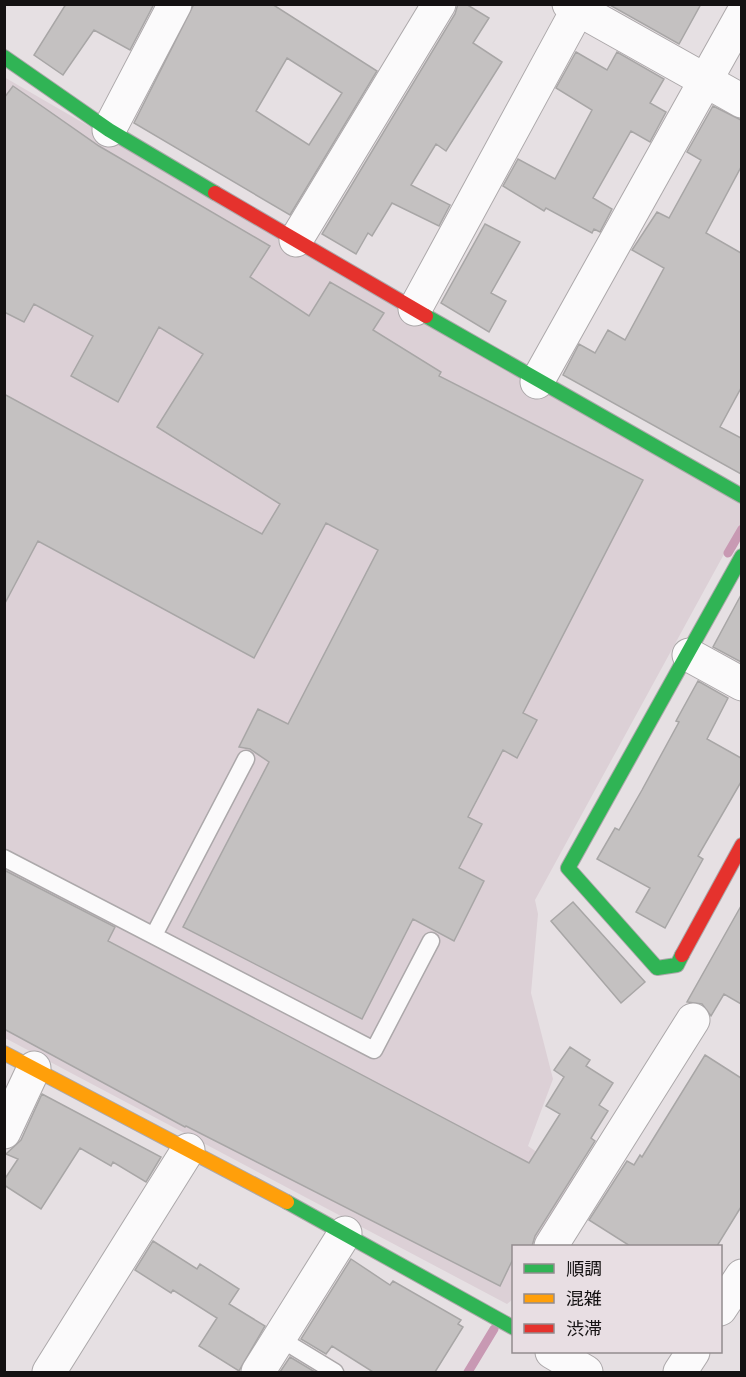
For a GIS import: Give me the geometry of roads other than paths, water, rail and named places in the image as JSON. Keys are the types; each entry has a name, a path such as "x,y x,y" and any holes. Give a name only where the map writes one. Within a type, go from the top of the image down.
{"street":[{"path":"109,130 175,4"},
{"path":"296,240 439,4"},
{"path":"415,309 574,7 741,101"},
{"path":"537,382 741,15"},
{"path":"4,57 109,130 537,382 741,496"},
{"path":"741,556 689,655 568,868 657,968 677,965 741,845"},
{"path":"689,655 741,684"},
{"path":"552,1245 693,1020"},
{"path":"4,1053 510,1319"},
{"path":"4,1132 34,1068"},
{"path":"49,1372 188,1150"},
{"path":"258,1372 345,1233"},
{"path":"722,1306 741,1276"},
{"path":"554,1353 586,1372"},
{"path":"680,1372 692,1353"}],"lane":[{"path":"154,935 246,759"},
{"path":"4,858 374,1050 431,941"},
{"path":"279,1338 335,1372"}],"waterway":[{"path":"728,553 742,529"},
{"path":"468,1372 494,1329"}]}
